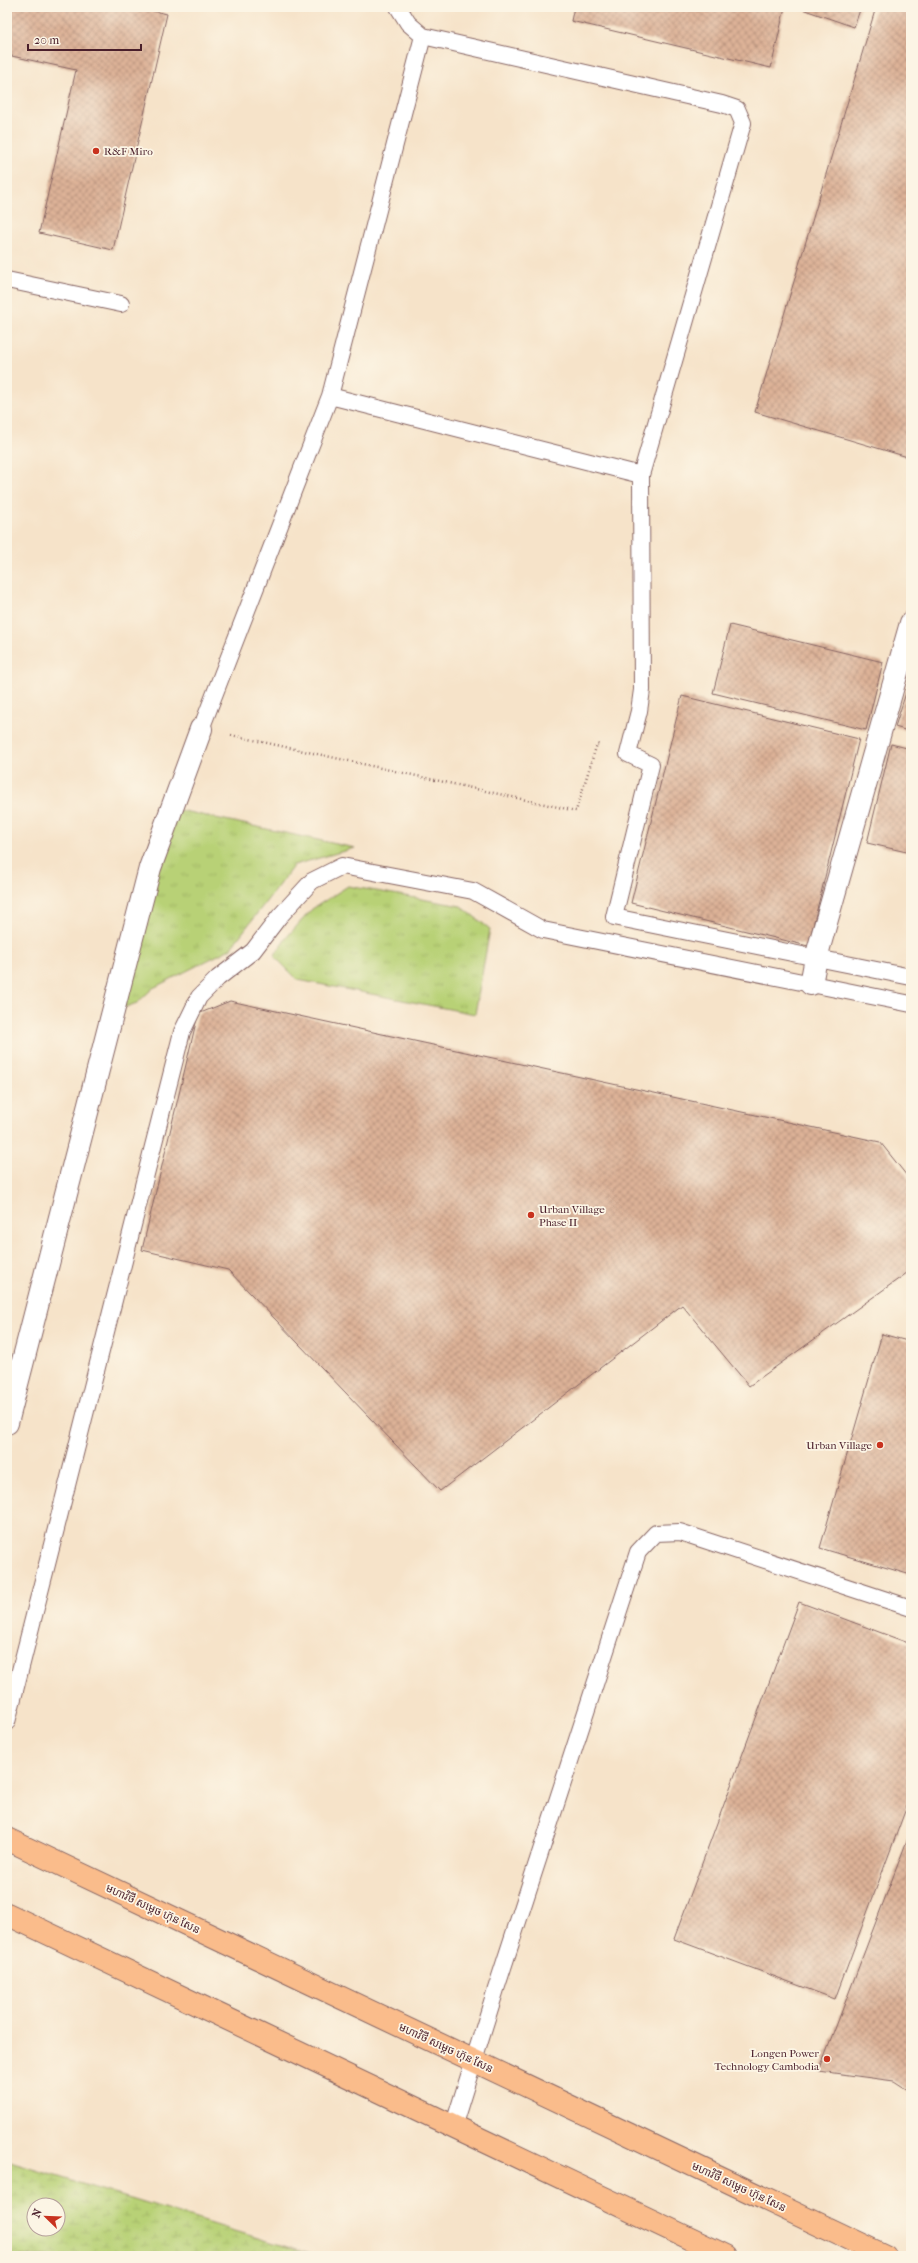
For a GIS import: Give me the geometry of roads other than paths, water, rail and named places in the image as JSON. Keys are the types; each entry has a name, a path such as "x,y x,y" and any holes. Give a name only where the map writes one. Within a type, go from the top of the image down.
{"highway":[{"name":"មហាវិថី សម្តេច ហ៊ុន សែន","path":"7,1839 885,2256"},
{"path":"7,1914 726,2256"}],"street":[{"path":"811,984 816,958 911,623"},
{"path":"7,1423 150,868 201,729"}],"lane":[{"path":"398,7 408,23 423,36 722,104 737,109 743,123 640,475 642,690 639,711 628,754 651,764 614,917 911,977"},
{"path":"201,729 330,396 423,36"},
{"path":"7,280 121,304"},
{"path":"330,396 640,475"},
{"path":"7,1722 182,1032 199,997 218,978 253,951 279,917 312,881 342,866 474,891 543,930 911,1004"},
{"path":"454,2127 638,1552 656,1533 680,1532 911,1608"}],"place":[{"name":"R&F Miro","path":"96,151"},
{"name":"Urban Village Phase II","path":"531,1215"},
{"name":"Urban Village","path":"880,1445"},
{"name":"Longen Power Technology Cambodia","path":"827,2059"}]}
